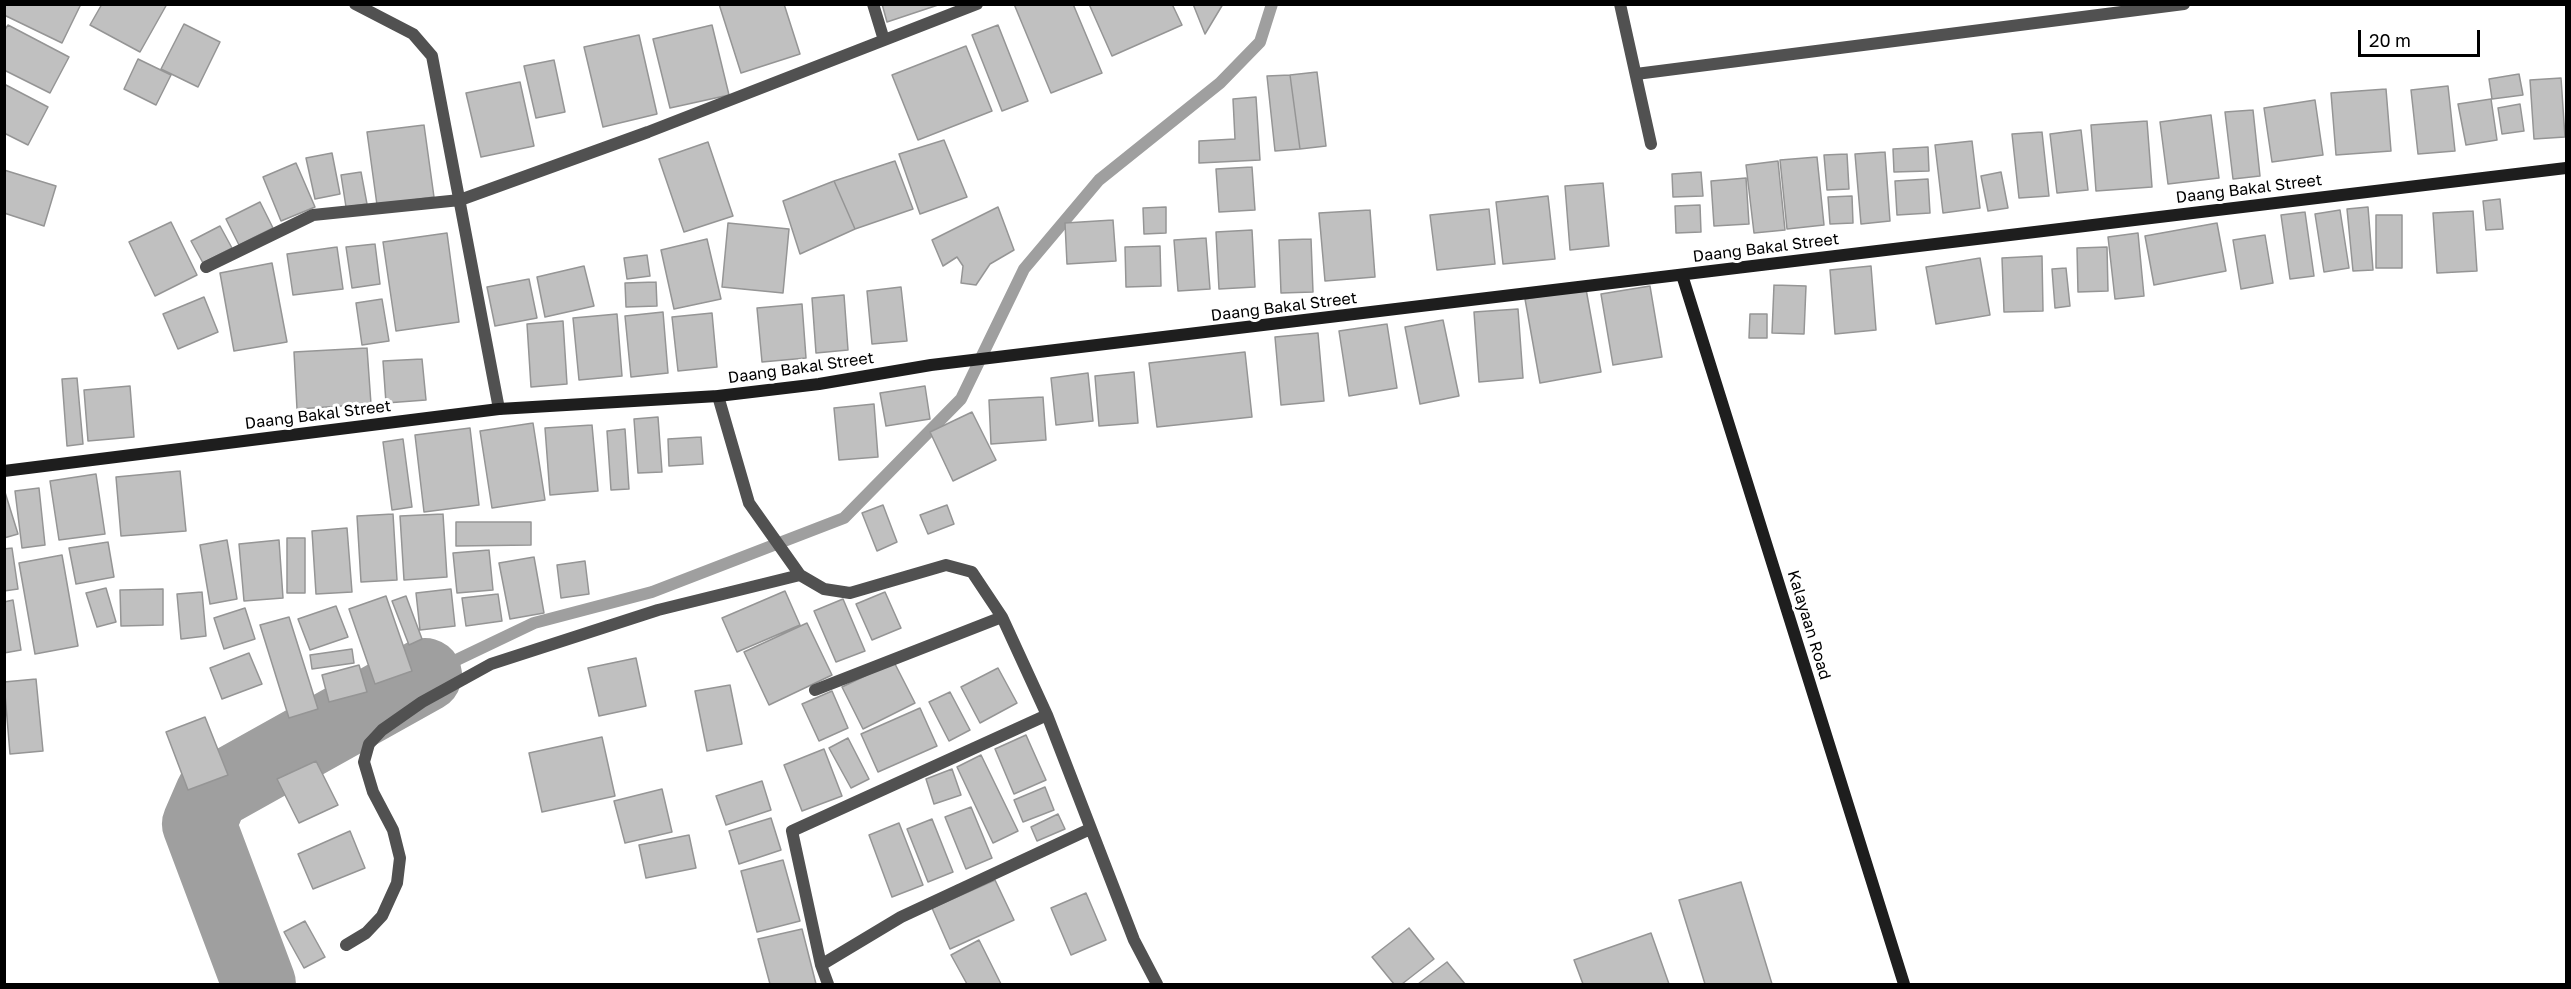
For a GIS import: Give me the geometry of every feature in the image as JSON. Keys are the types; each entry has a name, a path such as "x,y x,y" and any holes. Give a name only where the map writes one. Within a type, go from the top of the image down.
{"street":[{"path":"355,4 413,33 432,56 499,409"},
{"path":"873,4 884,40"},
{"path":"206,267 313,215 460,200 648,132 977,4"},
{"path":"1620,4 1651,144"},
{"path":"1636,74 2135,7 2184,4"},
{"name":"Daang Bakal Street","path":"4,471 499,409 718,396 819,384 931,365 2566,168"},
{"name":"Kalayaan Road","path":"1682,274 1904,984"},
{"path":"718,396 749,503 797,571 824,589 850,593 946,565 972,572 1002,617 1047,715 1134,940 1157,984"},
{"path":"346,945 366,933 382,916 397,883 400,858 393,830 373,792 364,762 369,744 382,730 422,702 491,664 658,610 797,571"},
{"path":"815,690 1002,617"},
{"path":"828,984 821,965 792,831 1047,715"},
{"path":"821,965 901,917 1090,829"}],"building":[{"path":"4,4 81,4 62,43 4,15"},
{"path":"102,4 167,4 140,52 90,25"},
{"path":"719,4 784,4 800,54 741,73"},
{"path":"882,4 941,4 887,22"},
{"path":"1014,4 1073,4 1102,73 1051,93"},
{"path":"1089,4 1172,4 1182,25 1112,56"},
{"path":"1193,4 1223,4 1205,34"},
{"path":"184,24 220,42 198,87 161,69"},
{"path":"8,25 69,57 50,93 4,70 4,31"},
{"path":"712,25 729,95 670,108 653,39"},
{"path":"998,25 1028,101 1002,111 972,35"},
{"path":"639,35 657,114 603,127 584,47"},
{"path":"966,46 992,111 918,140 892,75"},
{"path":"138,59 171,75 156,105 124,89"},
{"path":"554,60 565,112 536,118 524,66"},
{"path":"1317,72 1326,146 1300,149 1290,75"},
{"path":"2519,74 2523,95 2492,99 2489,79"},
{"path":"1290,75 1300,149 1275,151 1267,76"},
{"path":"2561,78 2565,137 2534,139 2530,80"},
{"path":"520,82 534,146 481,157 466,93"},
{"path":"4,84 48,107 28,145 4,133"},
{"path":"2448,86 2455,151 2418,154 2411,90"},
{"path":"2386,89 2391,151 2336,155 2331,93"},
{"path":"1256,97 1260,160 1199,163 1199,141 1235,139 1233,99"},
{"path":"2491,99 2497,140 2466,145 2458,104"},
{"path":"2315,100 2323,155 2272,162 2264,108"},
{"path":"2520,104 2524,131 2502,134 2498,108"},
{"path":"2253,110 2260,176 2233,179 2225,112"},
{"path":"2211,115 2219,178 2168,184 2160,122"},
{"path":"2147,121 2152,187 2096,191 2091,125"},
{"path":"424,125 434,197 377,205 367,132"},
{"path":"2081,130 2088,190 2057,193 2050,134"},
{"path":"2042,132 2049,196 2019,198 2012,134"},
{"path":"944,140 967,197 920,214 899,154"},
{"path":"1972,141 1980,208 1943,213 1935,145"},
{"path":"708,142 733,216 684,232 659,159"},
{"path":"1928,147 1929,171 1894,172 1893,149"},
{"path":"1885,152 1890,221 1861,224 1855,154"},
{"path":"332,153 340,194 315,199 306,158"},
{"path":"1847,154 1849,189 1827,190 1824,155"},
{"path":"1817,157 1824,225 1787,229 1780,160"},
{"path":"895,161 913,209 855,229 834,181"},
{"path":"1778,161 1785,230 1754,233 1746,165"},
{"path":"296,163 315,207 281,221 263,177"},
{"path":"1252,167 1255,210 1219,212 1216,169"},
{"path":"4,170 56,186 44,226 4,213"},
{"path":"361,172 367,204 346,207 341,175"},
{"path":"1701,172 1703,196 1673,197 1672,174"},
{"path":"2001,172 2008,208 1988,211 1981,176"},
{"path":"1746,178 1749,224 1714,226 1711,181"},
{"path":"1928,179 1930,213 1897,215 1895,181"},
{"path":"834,181 855,229 800,254 783,201"},
{"path":"1603,183 1609,246 1570,250 1565,186"},
{"path":"1548,196 1555,259 1503,264 1496,202"},
{"path":"1852,196 1853,223 1830,224 1828,197"},
{"path":"2500,199 2503,229 2486,230 2483,201"},
{"path":"260,202 273,228 239,245 226,219"},
{"path":"1700,205 1701,232 1676,233 1675,206"},
{"path":"998,207 1014,250 990,264 976,285 961,283 963,266 957,257 943,266 932,240"},
{"path":"1166,207 1166,233 1144,234 1143,208"},
{"path":"2368,207 2373,270 2353,271 2347,209"},
{"path":"1489,209 1495,264 1437,270 1430,215"},
{"path":"1370,210 1375,277 1325,281 1319,213"},
{"path":"2340,210 2349,268 2324,272 2315,214"},
{"path":"2473,211 2477,271 2437,273 2433,213"},
{"path":"2305,212 2314,276 2290,279 2281,215"},
{"path":"2376,215 2402,215 2402,268 2376,268"},
{"path":"1113,220 1116,261 1067,264 1065,223"},
{"path":"171,222 197,275 155,296 129,242"},
{"path":"728,223 789,229 783,293 722,287"},
{"path":"2217,223 2226,271 2154,285 2145,236"},
{"path":"220,226 232,248 203,263 191,241"},
{"path":"1252,230 1255,287 1219,289 1216,232"},
{"path":"447,233 459,322 396,331 383,242"},
{"path":"2138,233 2144,296 2115,299 2108,237"},
{"path":"2265,235 2273,283 2241,289 2233,240"},
{"path":"1206,238 1210,289 1178,291 1174,240"},
{"path":"707,239 721,299 674,309 661,250"},
{"path":"1311,239 1313,292 1281,293 1279,240"},
{"path":"375,244 380,284 352,288 346,247"},
{"path":"1160,246 1161,286 1126,287 1125,247"},
{"path":"337,247 343,289 293,295 287,254"},
{"path":"2107,247 2108,291 2078,292 2077,248"},
{"path":"647,255 650,276 627,279 624,258"},
{"path":"2042,256 2043,311 2004,312 2002,258"},
{"path":"1980,258 1990,315 1936,324 1926,267"},
{"path":"272,263 287,342 234,351 220,273"},
{"path":"584,266 594,306 545,317 537,277"},
{"path":"1871,266 1876,330 1835,334 1830,270"},
{"path":"2066,268 2070,306 2055,308 2052,269"},
{"path":"529,279 537,318 495,326 487,287"},
{"path":"656,282 657,306 626,307 625,283"},
{"path":"1774,285 1806,286 1804,334 1772,333"},
{"path":"1650,286 1662,357 1613,365 1601,294"},
{"path":"901,287 907,341 872,344 867,291"},
{"path":"1586,289 1601,372 1540,383 1525,299"},
{"path":"844,295 848,350 816,353 812,298"},
{"path":"204,297 218,332 178,349 163,314"},
{"path":"382,299 389,341 362,345 356,303"},
{"path":"802,304 806,358 762,362 757,308"},
{"path":"1518,309 1523,378 1479,382 1474,312"},
{"path":"663,312 668,373 631,377 625,316"},
{"path":"712,313 717,367 678,371 672,317"},
{"path":"617,314 622,376 579,380 573,318"},
{"path":"1750,314 1767,314 1767,338 1749,338"},
{"path":"1443,320 1459,396 1420,404 1405,327"},
{"path":"563,321 567,384 531,387 527,324"},
{"path":"1387,324 1397,388 1349,396 1339,331"},
{"path":"1318,333 1324,401 1281,405 1275,337"},
{"path":"367,348 371,404 297,409 294,352"},
{"path":"1245,352 1252,417 1157,427 1149,363"},
{"path":"422,359 426,400 386,403 383,361"},
{"path":"1134,372 1138,423 1099,426 1095,376"},
{"path":"1088,373 1093,421 1056,425 1051,378"},
{"path":"77,378 83,444 67,446 62,379"},
{"path":"130,386 134,437 88,441 84,390"},
{"path":"925,386 930,419 886,426 880,393"},
{"path":"1043,397 1046,440 991,444 989,400"},
{"path":"874,404 878,457 839,460 834,408"},
{"path":"972,412 996,460 953,481 930,432"},
{"path":"658,417 662,472 638,473 634,419"},
{"path":"533,423 545,500 492,508 480,431"},
{"path":"592,425 598,491 550,495 545,428"},
{"path":"470,428 479,505 424,512 415,435"},
{"path":"625,429 629,489 611,490 607,431"},
{"path":"701,437 703,464 669,466 668,439"},
{"path":"403,439 412,507 392,510 383,442"},
{"path":"180,471 186,531 121,536 116,477"},
{"path":"96,474 105,534 59,540 50,481"},
{"path":"39,488 45,545 22,548 15,491"},
{"path":"4,489 18,534 4,538"},
{"path":"883,505 897,542 877,551 862,513"},
{"path":"947,505 954,524 928,534 920,515"},
{"path":"393,514 397,580 361,582 357,516"},
{"path":"443,514 447,577 404,580 400,516"},
{"path":"456,522 531,522 531,545 456,546"},
{"path":"347,528 352,592 316,594 312,531"},
{"path":"287,538 305,538 305,593 287,593"},
{"path":"227,540 237,599 210,604 200,545"},
{"path":"279,540 283,598 244,601 239,544"},
{"path":"108,542 114,577 76,584 69,548"},
{"path":"12,548 18,589 4,591 4,549"},
{"path":"489,550 493,590 457,593 453,553"},
{"path":"62,555 78,646 35,654 19,563"},
{"path":"534,557 544,613 510,619 499,563"},
{"path":"585,561 589,594 561,598 557,565"},
{"path":"106,588 116,622 97,627 86,593"},
{"path":"163,589 163,625 121,626 120,590"},
{"path":"451,589 455,626 420,630 416,593"},
{"path":"785,591 800,625 737,652 722,618"},
{"path":"202,592 206,636 181,639 177,594"},
{"path":"885,592 901,628 872,640 856,604"},
{"path":"498,594 502,621 466,626 462,598"},
{"path":"386,596 412,671 375,684 349,609"},
{"path":"406,596 422,639 409,645 392,601"},
{"path":"843,599 865,651 836,662 814,611"},
{"path":"13,600 21,650 4,653 4,602"},
{"path":"336,606 348,637 310,650 298,619"},
{"path":"245,608 255,639 224,649 214,618"},
{"path":"289,617 318,709 289,718 260,625"},
{"path":"807,623 832,675 769,705 744,652"},
{"path":"352,649 354,663 312,669 310,655"},
{"path":"249,653 262,684 222,699 210,668"},
{"path":"636,658 646,706 599,716 588,668"},
{"path":"894,662 915,703 863,729 842,687"},
{"path":"359,665 367,692 329,702 322,675"},
{"path":"998,668 1017,703 980,723 961,687"},
{"path":"36,679 43,751 10,754 4,682"},
{"path":"730,685 742,744 707,751 695,691"},
{"path":"832,691 848,728 819,741 802,704"},
{"path":"950,692 970,730 949,741 929,702"},
{"path":"920,708 937,746 878,772 861,734"},
{"path":"205,717 228,775 188,790 166,732"},
{"path":"1026,735 1046,780 1014,794 995,749"},
{"path":"602,737 615,796 542,812 529,753"},
{"path":"848,738 869,779 851,788 829,748"},
{"path":"824,749 842,796 802,811 784,765"},
{"path":"981,755 1018,831 993,843 957,767"},
{"path":"316,761 338,805 299,823 277,779"},
{"path":"952,769 961,795 934,804 926,779"},
{"path":"762,781 771,810 726,825 716,796"},
{"path":"1045,787 1054,810 1023,822 1014,800"},
{"path":"662,789 672,832 625,843 614,801"},
{"path":"971,807 992,858 966,869 945,817"},
{"path":"1058,814 1065,829 1037,841 1031,827"},
{"path":"771,818 781,850 739,864 729,831"},
{"path":"932,819 953,872 928,882 907,829"},
{"path":"899,823 923,885 892,897 869,835"},
{"path":"350,831 365,868 313,889 298,854"},
{"path":"689,835 696,868 646,878 639,845"},
{"path":"783,860 800,921 757,932 741,871"},
{"path":"995,880 1014,920 950,949 932,908"},
{"path":"1741,882 1772,984 1705,984 1679,900"},
{"path":"1086,893 1106,940 1071,955 1051,908"},
{"path":"305,921 325,957 304,968 284,932"},
{"path":"1409,928 1434,959 1402,984 1394,984 1372,957"},
{"path":"802,929 816,984 770,984 758,939"},
{"path":"1651,933 1669,984 1583,984 1574,960"},
{"path":"979,940 1001,984 967,984 951,955"},
{"path":"1447,962 1465,984 1418,984"}],"waterway":[{"path":"425,675 534,623 652,592 844,518 961,399 1024,269 1099,180 1220,83 1260,42 1272,4"},
{"path":"259,984 199,824 212,794 425,675"}]}
